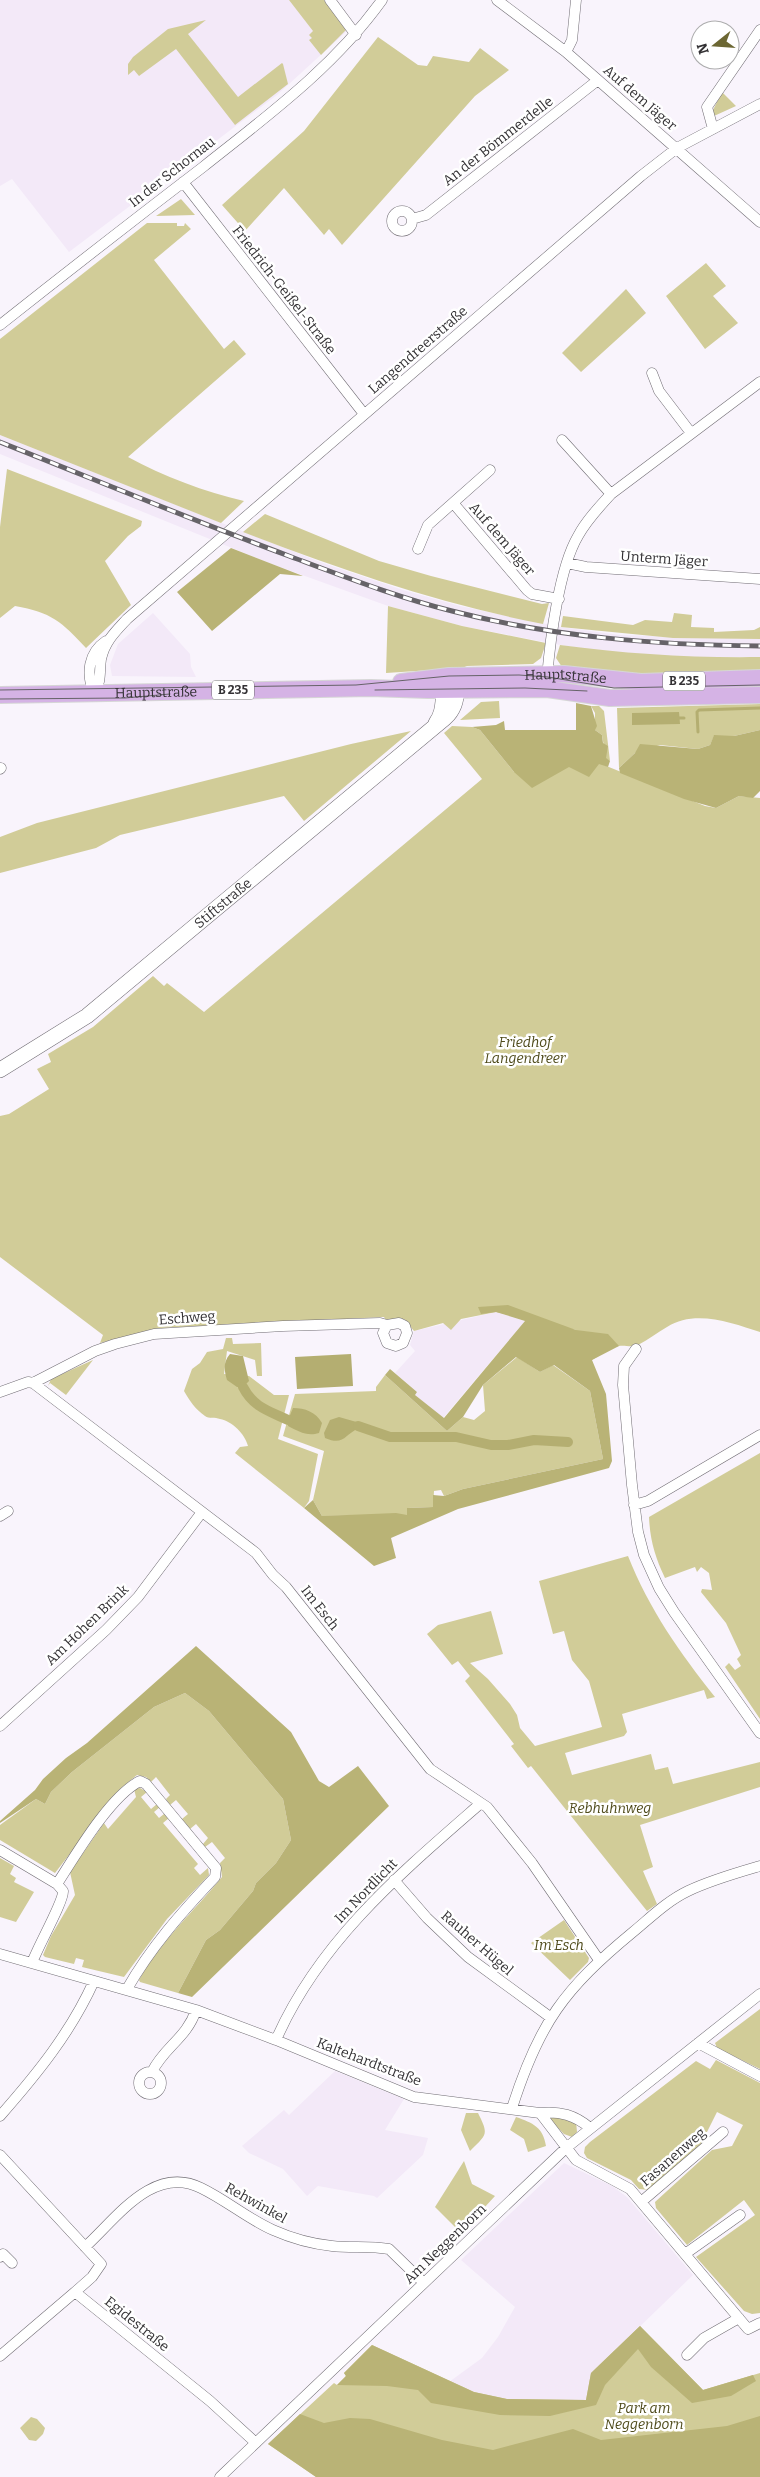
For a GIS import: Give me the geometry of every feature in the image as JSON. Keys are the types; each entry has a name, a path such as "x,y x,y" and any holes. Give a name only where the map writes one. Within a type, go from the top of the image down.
{"main road":[{"name":"Hauptstraße","path":"547,682 564,674 640,682 760,678"},
{"name":"Hauptstraße","path":"0,694 372,688 547,682 610,698 760,695"}],"street":[{"path":"330,0 356,35"},
{"name":"In der Schornau","path":"0,325 283,103 356,35 382,0"},
{"name":"Auf dem Jäger","path":"497,0 566,52 760,222"},
{"path":"566,52 572,40 576,0"},
{"path":"713,129 707,107 760,30"},
{"name":"An der Bömmerdelle","path":"412,220 426,215 598,80"},
{"name":"Langendreerstraße","path":"94,693 100,681 101,659 109,639 139,609 641,176 677,148 760,104"},
{"name":"Friedrich-Geißel-Straße","path":"183,182 364,414"},
{"path":"652,373 659,391 691,433"},
{"path":"547,682 559,599 567,563 578,535 611,494 760,382"},
{"path":"562,440 611,494"},
{"name":"Auf dem Jäger","path":"418,549 426,528 490,470"},
{"name":"Auf dem Jäger","path":"454,504 527,590 532,594 559,599"},
{"name":"Unterm Jäger","path":"567,563 586,567 760,579"},
{"name":"Stiftstraße","path":"0,1070 87,1016 452,710 450,685"},
{"name":"Eschweg","path":"0,1392 28,1382 33,1383 96,1351 136,1338 162,1333 283,1326 380,1323 387,1325 400,1322 407,1330 407,1337 403,1343 396,1346 385,1340 384,1333 387,1325"},
{"path":"636,1349 624,1366 623,1376 634,1505 644,1555 659,1588 760,1733"},
{"name":"Im Esch","path":"33,1383 256,1553 273,1575 286,1587 430,1769 487,1807 532,1863 600,1960"},
{"path":"634,1505 648,1501 760,1435"},
{"name":"Am Hohen Brink","path":"0,1726 106,1630 138,1597 202,1512"},
{"path":"0,1708 9,1716"},
{"path":"57,1884 101,1820 127,1790 140,1781 146,1784 216,1868 215,1877 165,1931 142,1961 127,1989"},
{"name":"Im Nordlicht","path":"276,2040 296,2000 325,1957 359,1914 481,1802"},
{"path":"0,1850 57,1884 63,1891 63,1900 39,1944 32,1963"},
{"path":"512,2108 526,2064 550,2017 572,1987 656,1912 686,1892 760,1866"},
{"name":"Rauher Hügel","path":"394,1880 427,1918 468,1957 550,2017"},
{"name":"Kaltehardtstraße","path":"0,1954 196,2010 414,2096 568,2115 579,2118 590,2128"},
{"path":"0,2116 65,2036 94,1981"},
{"name":"Am Neggenborn","path":"220,2477 566,2148 760,1994"},
{"path":"152,2072 156,2063 190,2027 196,2010"},
{"path":"698,2043 760,2076"},
{"path":"540,2113 576,2160 624,2185 641,2202 748,2329 760,2323"},
{"name":"Fasanenweg","path":"641,2202 723,2132"},
{"path":"0,2155 101,2264 92,2277 0,2356"},
{"name":"Rehwinkel","path":"85,2247 148,2189 167,2183 188,2183 201,2187 254,2220 286,2235 332,2246 389,2249 424,2283"},
{"path":"685,2254 740,2215"},
{"path":"0,2256 3,2254 12,2263"},
{"name":"Egidestraße","path":"75,2292 210,2401 256,2443"},
{"path":"687,2355 704,2338 739,2318"}],"shaded area":[{"path":"0,0 326,0 348,30 277,95 69,252 12,179 0,186"},
{"path":"0,435 323,563 403,590 460,606 561,627 620,635 760,639 760,657 703,658 616,653 560,645 462,626 388,606 269,563 0,454"},
{"path":"231,548 303,576 280,574 212,631 177,592"},
{"path":"153,613 190,654 191,667 196,677 112,676 110,665 118,644"},
{"path":"576,703 591,706 597,726 595,730 602,735 603,743 608,746 606,758 610,761 608,767 599,764 589,777 569,767 532,788 514,772 480,730 472,727 496,725 504,721 505,730 576,730"},
{"path":"679,712 680,724 632,725 632,713"},
{"path":"760,730 760,791 753,798 739,796 716,808 684,799 620,773 619,768 635,753 640,744 698,749 710,745 714,735 734,736"},
{"path":"508,1305 576,1330 608,1334 619,1346 592,1360 606,1394 612,1461 609,1468 458,1509 391,1538 396,1558 374,1566 304,1508 313,1500 322,1516 396,1513 407,1515 407,1508 433,1507 433,1495 444,1496 463,1489 603,1459 590,1391 554,1365 540,1372 516,1357 483,1385 463,1417 447,1431 385,1375 390,1369 417,1392 415,1395 444,1418 525,1321 496,1312 481,1314 478,1307"},
{"path":"496,1312 525,1321 443,1418 415,1395 417,1392 395,1373 415,1351 410,1345 414,1331"},
{"path":"230,1354 243,1356 249,1381 243,1387 237,1387 227,1380 225,1366"},
{"path":"351,1354 353,1386 297,1389 295,1357"},
{"path":"293,1408 306,1410 317,1416 322,1423 319,1433 307,1434 288,1426 288,1420"},
{"path":"339,1417 360,1423 359,1428 340,1440 336,1441 325,1438 324,1433 330,1420"},
{"path":"196,1646 291,1732 319,1781 329,1787 358,1766 389,1806 192,1997 178,1993 206,1940 220,1930 253,1891 256,1883 276,1863 291,1840 283,1799 209,1711 185,1693 154,1707 72,1772 51,1792 45,1804 36,1799 0,1823 0,1821 35,1790 43,1779 66,1758 87,1743"},
{"path":"335,2071 404,2099 385,2130 428,2138 423,2155 377,2198 318,2186 307,2196 283,2169 249,2153 242,2146 284,2110 289,2115"},
{"path":"564,2163 612,2186 627,2197 693,2275 592,2373 586,2400 507,2399 474,2392 449,2382 482,2358 498,2337 515,2307 461,2260"},
{"path":"640,2326 703,2390 753,2375 756,2381 731,2396 692,2403 651,2367 638,2349 605,2385 596,2405 550,2416 500,2415 431,2403 418,2390 387,2386 337,2385 346,2376 344,2373 372,2345 474,2392 507,2399 586,2400 591,2373"},
{"path":"300,2414 324,2423 350,2418 370,2419 442,2440 493,2450 573,2429 601,2440 727,2426 760,2416 760,2477 316,2477 268,2444"}],"green space":[{"path":"289,0 324,0 346,30 321,55 309,40 312,38 309,35 313,31"},
{"path":"206,20 188,34 238,97 283,64 288,84 235,125 176,49 139,76 134,70 128,75 128,64 133,57 168,29"},
{"path":"378,37 418,65 427,66 433,56 469,62 480,48 509,70 475,96 342,245 329,229 324,235 284,188 245,231 222,205 304,131"},
{"path":"722,92 736,106 714,116 712,112"},
{"path":"181,199 195,215 156,216"},
{"path":"147,223 177,223 177,226 184,226 185,223 191,229 154,260 224,349 234,340 246,354 128,457 184,483 244,501 221,523 0,435 0,339"},
{"path":"706,263 726,286 713,296 738,323 705,349 666,296"},
{"path":"626,289 646,313 581,372 562,353"},
{"path":"7,469 142,521 141,526 128,536 105,561 131,605 86,648 70,631 38,611 15,606 0,618 0,527"},
{"path":"265,514 379,561 542,604 549,603 543,624 467,607 392,585 317,560 243,532"},
{"path":"388,606 462,626 546,643 541,658 533,664 467,666 462,668 386,673"},
{"path":"674,613 692,615 691,627 714,628 714,632 754,630 760,627 760,639 673,638 561,627 563,616 633,625 645,620 672,622"},
{"path":"560,645 660,655 760,657 760,672 642,677 562,667 556,658"},
{"path":"499,701 500,718 460,720 481,702"},
{"path":"760,704 760,730 734,736 714,736 710,745 698,749 660,745 635,753 619,768 617,708"},
{"path":"591,706 599,706 604,711 610,761 606,759 602,735 595,730 595,713"},
{"name":"Friedhof Langendreer","path":"452,726 472,727 480,730 514,772 599,763 705,806 716,808 739,796 760,798 760,1332 714,1319 689,1319 667,1327 638,1345 616,1347 592,1360 576,1330 496,1312 461,1319 451,1330 443,1323 414,1331 404,1319 387,1322 384,1317 160,1328 100,1343 103,1335 0,1257 0,1116 9,1114 49,1089 37,1069 51,1062 48,1054 93,1027 153,976 164,986 167,983 204,1012 482,779 444,733"},
{"path":"411,731 304,821 284,796 120,835 96,848 0,873 0,837 37,823 351,744"},
{"path":"226,1338 232,1338 233,1344 261,1343 262,1376 257,1376 255,1360 227,1351 224,1374 249,1376 274,1395 289,1395 278,1439 318,1454 309,1501 304,1508 235,1453 240,1447 248,1446 244,1437 237,1429 225,1420 205,1416 198,1411 184,1391 192,1369 200,1363 207,1352 223,1349"},
{"path":"517,1357 540,1372 553,1365 590,1391 603,1459 463,1489 444,1496 441,1490 434,1491 433,1507 407,1508 407,1515 322,1516 313,1500 324,1451 283,1436 295,1394 376,1391 376,1387 385,1375 447,1431 463,1417 474,1420 485,1411 483,1385"},
{"path":"93,1360 66,1395 50,1383 48,1386 51,1379"},
{"path":"760,1453 760,1719 725,1667 729,1663 735,1670 741,1666 737,1659 741,1655 726,1623 701,1592 702,1589 712,1590 709,1573 701,1567 697,1572 695,1567 665,1578 654,1548 649,1517"},
{"name":"Rebhuhnweg","path":"628,1556 636,1575 666,1630 715,1697 707,1699 704,1690 622,1714 627,1732 624,1736 565,1753 572,1775 651,1754 655,1770 668,1767 673,1784 760,1762 760,1787 640,1825 653,1867 643,1871 657,1904 647,1911 531,1766 528,1768 511,1746 514,1744 465,1681 470,1676 458,1661 452,1665 427,1634 438,1625 491,1611 503,1654 470,1663 488,1679 510,1704 517,1715 520,1728 535,1746 602,1727 589,1681 572,1660 564,1631 553,1634 539,1581"},
{"path":"185,1693 209,1711 283,1799 291,1840 276,1863 256,1883 253,1891 220,1930 206,1940 178,1993 140,1982 139,1980 157,1952 222,1877 220,1863 225,1858 212,1842 205,1847 203,1844 208,1838 196,1824 190,1829 182,1819 188,1814 176,1800 170,1805 166,1799 170,1795 156,1777 151,1782 146,1777 137,1775 120,1789 55,1873 0,1840 0,1825 36,1799 45,1804 51,1792 72,1772 154,1707"},
{"path":"140,1788 147,1792 141,1797 151,1809 157,1804 160,1807 154,1812 159,1818 164,1814 169,1818 163,1823 198,1864 194,1868 200,1875 208,1868 209,1875 167,1919 124,1977 82,1967 84,1960 76,1958 74,1964 45,1957 43,1955 51,1936 75,1895 70,1872 104,1823 108,1829 136,1797 134,1789"},
{"path":"0,1858 14,1866 10,1874 16,1878 14,1882 34,1892 16,1922 0,1917"},
{"name":"Im Esch","path":"564,1920 589,1958 588,1962 570,1980 531,1943"},
{"path":"760,2009 760,2069 717,2048 715,2043"},
{"path":"716,2060 760,2083 760,2313 752,2314 744,2311 696,2257 755,2215 744,2200 687,2245 656,2208 655,2202 712,2150 732,2146 743,2125 717,2112 701,2144 650,2190 639,2189 631,2180 587,2158 584,2153 585,2147 590,2142 696,2061 710,2069"},
{"path":"466,2113 478,2113 485,2130 483,2137 470,2151 461,2130"},
{"path":"551,2116 576,2121 577,2132 572,2137 564,2134 549,2119"},
{"path":"516,2117 527,2121 540,2130 546,2146 528,2152 524,2139 510,2130"},
{"path":"464,2161 472,2184 495,2196 461,2233 435,2207"},
{"name":"Park am Neggenborn","path":"640,2326 703,2390 760,2373 760,2477 316,2477 268,2444 334,2383 337,2385 346,2376 344,2373 372,2345 474,2392 507,2399 586,2400 591,2373"},
{"path":"31,2417 37,2419 45,2428 43,2434 36,2441 29,2440 20,2428"}],"waterway":[{"path":"698,732 697,712 699,710 760,708"},
{"path":"675,718 684,718"},
{"path":"243,1387 257,1404 288,1420"},
{"path":"358,1426 390,1437 456,1437 491,1445 508,1445 534,1440 568,1442"}],"tram line":[{"path":"0,690 356,685 449,676 519,675 548,677 614,688 760,685"},
{"path":"375,690 525,688 587,691"},
{"path":"0,699 125,698 170,694"}],"railway":[{"path":"0,442 180,514 370,586 452,611 528,627 605,638 682,644 760,646"}]}
